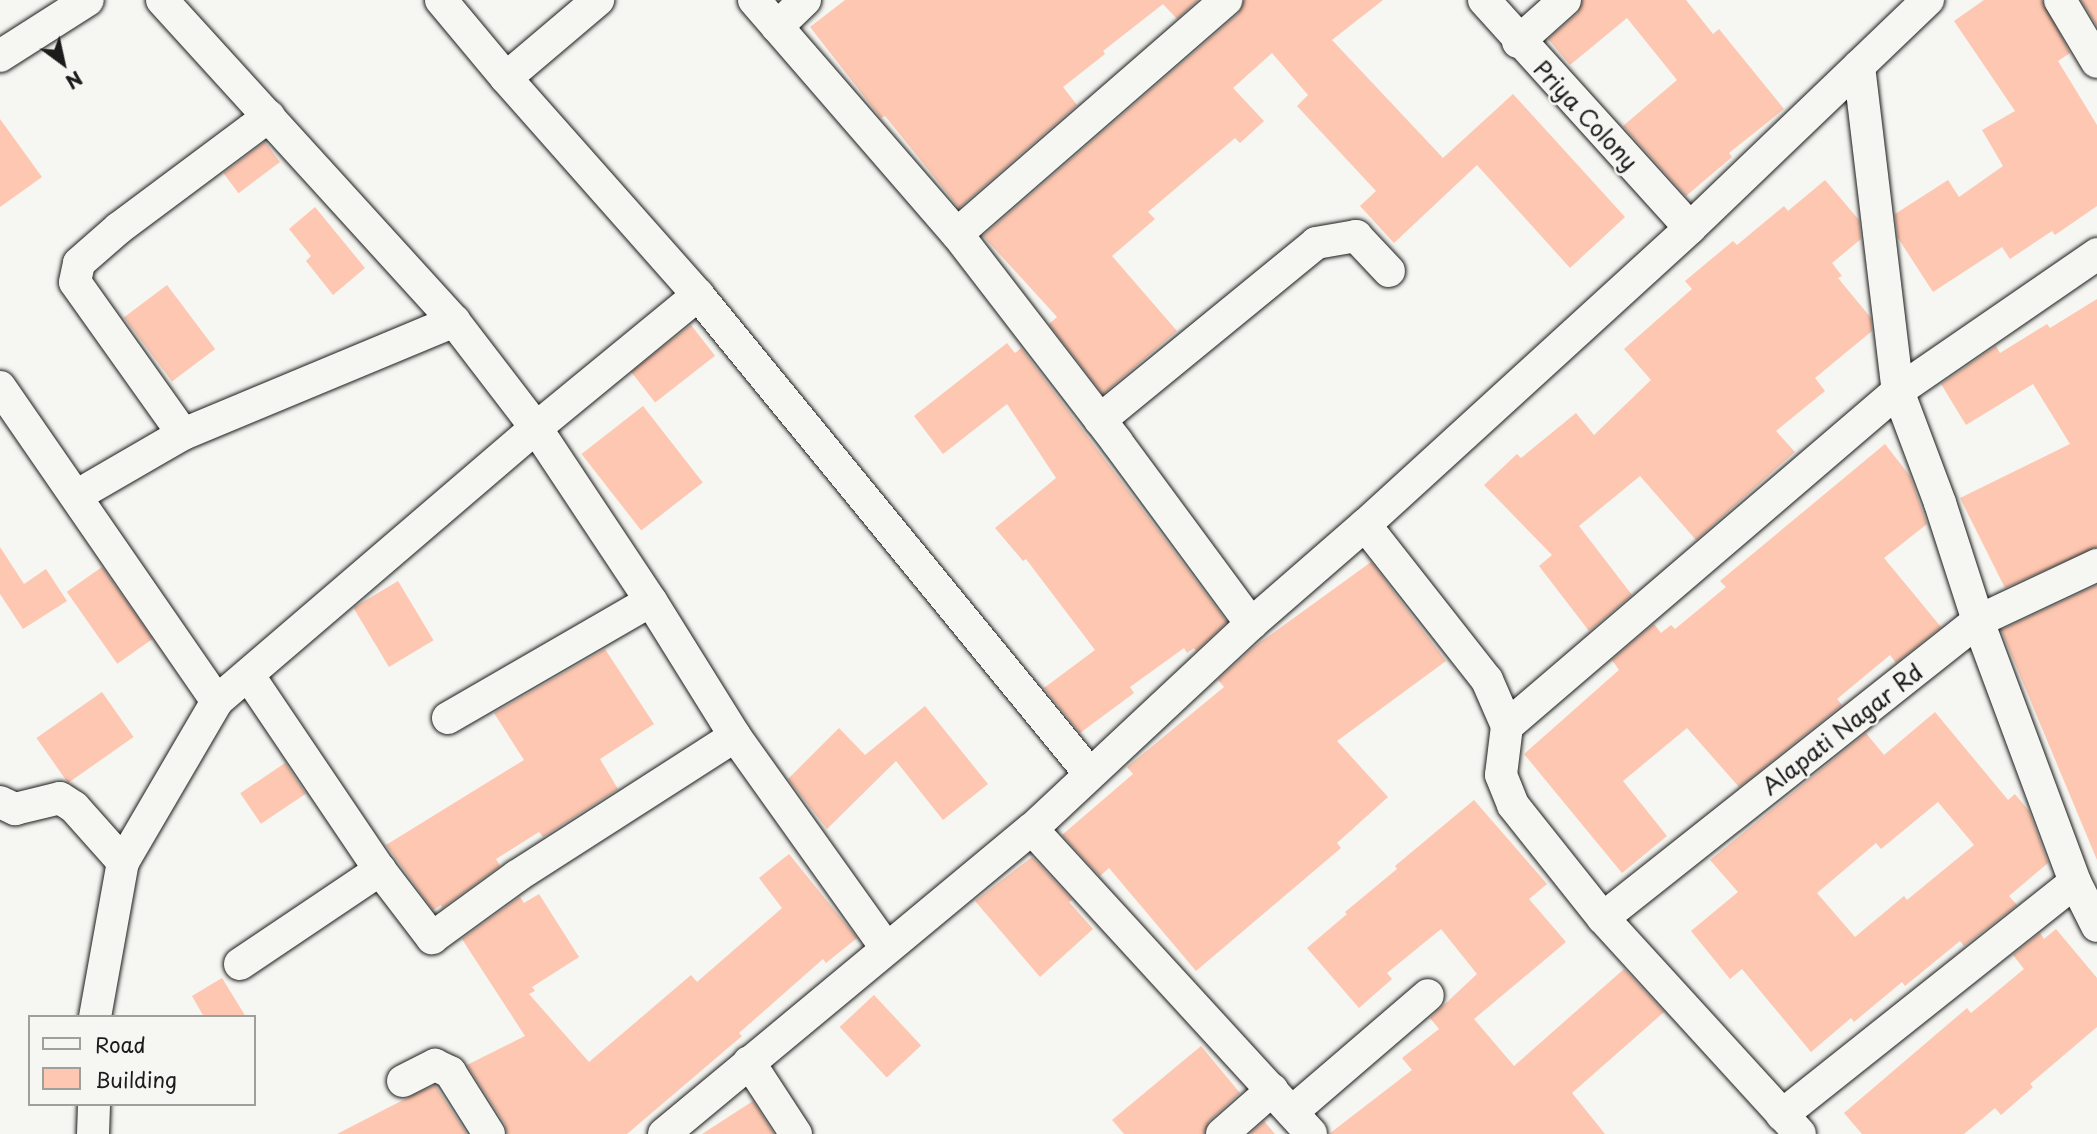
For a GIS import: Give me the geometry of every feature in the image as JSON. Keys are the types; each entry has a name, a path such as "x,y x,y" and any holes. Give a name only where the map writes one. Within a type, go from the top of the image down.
{"street":[{"path":"0,56 89,0"},
{"path":"162,0 454,321 536,428 651,601 735,736 886,948"},
{"path":"441,0 506,78 698,295 1090,774"},
{"path":"506,78 598,0"},
{"path":"754,0 957,234 1100,420 1251,624"},
{"path":"777,27 805,0"},
{"path":"957,234 1227,0"},
{"name":"Priya Colony","path":"1484,0 1518,42 1690,228"},
{"path":"1518,42 1565,0"},
{"path":"664,1134 1032,829 1251,624 1366,525 1690,228 1928,0"},
{"path":"2060,0 2097,62"},
{"path":"1859,66 1898,391 1940,503 1978,621 2075,882 2096,919"},
{"path":"183,434 75,282 79,263 119,228 269,116"},
{"path":"1100,420 1316,243 1356,236 1389,271"},
{"path":"1507,726 1898,391 2097,254"},
{"path":"95,1015 123,862 217,701 536,428 698,295"},
{"path":"76,496 183,434 454,321"},
{"path":"0,387 217,701"},
{"path":"1366,525 1487,680 1507,726 1501,775 1513,805 1603,918 1791,1124 2075,882"},
{"name":"Alapati Nagar Rd","path":"1603,918 1978,621 2097,565"},
{"path":"448,718 651,601"},
{"path":"248,676 380,870 432,938 517,876 735,736"},
{"path":"0,802 15,809 60,798 74,807 123,862"},
{"path":"1032,829 1292,1112"},
{"path":"240,964 380,870"},
{"path":"1222,1134 1292,1112 1428,995"},
{"path":"749,1062 796,1134"},
{"path":"403,1081 435,1065 450,1072 489,1134"},
{"path":"93,1134 94,1106"}],"building":[{"path":"845,0 1198,0 1177,19 1163,4 1103,51 1105,54 1063,87 1077,105 959,208 885,116 881,118 810,27"},
{"path":"1244,0 1383,0 1332,40 1443,158 1513,94 1625,217 1570,268 1477,165 1394,243 1360,206 1376,191 1297,106 1308,95 1272,53 1233,88 1264,121 1240,143 1235,138 1148,212 1155,219 1112,256 1177,331 1103,394 1049,324 1057,317 983,236 1238,14"},
{"path":"1583,0 1686,0 1713,34 1719,29 1784,109 1729,153 1732,157 1686,196 1623,126 1677,80 1627,18 1570,65 1548,39 1577,14"},
{"path":"1984,0 2042,0 2070,53 2058,61 2097,125 2097,206 2055,235 2052,231 2010,259 2002,247 1933,292 1898,238 1895,214 1948,180 1959,197 2003,166 1982,130 2015,111 1954,21"},
{"path":"2081,0 2097,0 2097,26"},
{"path":"0,119 42,177 0,207"},
{"path":"265,142 280,162 239,193 223,173"},
{"path":"1825,180 1859,220 1861,239 1832,263 1842,276 1838,278 1871,318 1872,331 1815,378 1825,391 1776,431 1795,452 1696,540 1640,476 1579,526 1632,595 1589,631 1539,566 1552,555 1484,485 1517,454 1521,458 1576,413 1594,435 1651,380 1624,349 1692,289 1685,281 1733,241 1737,245 1784,206 1788,211"},
{"path":"315,207 365,268 333,295 306,261 311,256 289,229"},
{"path":"167,285 215,349 172,381 124,317"},
{"path":"2097,299 2097,547 2005,588 1960,498 2070,444 2033,384 1966,425 1941,384 1996,346 2000,353 2047,324 2050,328"},
{"path":"691,325 715,356 655,403 631,372"},
{"path":"1007,343 1015,353 1021,348 1227,622 1196,651 1194,648 1187,653 1184,648 1130,687 1134,693 1080,733 1044,688 1095,650 1026,559 1023,561 995,528 1056,478 1007,404 943,454 914,416"},
{"path":"643,406 703,482 641,530 582,454"},
{"path":"1885,444 1910,476 1927,524 1884,558 1941,627 1896,663 1890,655 1837,699 1842,705 1739,787 1687,728 1623,781 1667,836 1622,873 1524,754 1619,670 1612,660 1654,624 1661,633 1671,625 1675,629 1726,587 1720,581"},
{"path":"0,547 24,584 46,569 67,601 23,629 0,594"},
{"path":"1371,562 1446,661 1337,741 1388,797 1337,843 1341,848 1196,971 1109,868 1100,876 1062,835 1133,774 1127,767 1224,687 1218,680 1255,646"},
{"path":"102,567 152,639 117,664 67,592"},
{"path":"398,581 434,640 389,667 353,608"},
{"path":"2097,585 2097,860 2001,630"},
{"path":"605,649 654,724 600,759 618,789 543,837 539,832 496,859 500,866 442,908 441,905 433,910 386,845 524,760 494,713"},
{"path":"102,692 134,737 68,783 36,738"},
{"path":"925,706 988,784 943,820 896,761 827,829 788,779 839,728 865,755"},
{"path":"1935,712 2008,800 2015,794 2029,811 2048,863 2009,896 2017,905 1964,946 1960,941 1905,986 1902,982 1854,1022 1851,1018 1811,1052 1742,969 1730,979 1691,931 1738,892 1710,860 1866,733 1884,755","holes":["1938,802 1974,845 1907,900 1904,896 1855,937 1817,893 1876,843 1881,849"]},
{"path":"285,763 306,794 261,824 240,793"},
{"path":"1474,800 1547,884 1529,899 1566,942 1474,1019 1514,1066 1624,969 1664,1012 1572,1093 1605,1134 1329,1134 1412,1070 1402,1058 1439,1029 1430,1018 1477,974 1441,929 1387,973 1392,979 1359,1008 1307,948 1397,869 1395,866"},
{"path":"789,854 857,938 826,963 823,959 739,1033 742,1036 627,1134 507,1134 505,1124 467,1065 525,1036 462,939 520,897 524,903 539,894 579,957 532,987 535,991 529,994 589,1062 691,975 697,982 782,908 759,878"},
{"path":"1032,857 1072,900 1069,902 1093,929 1040,977 975,901"},
{"path":"2056,929 2097,978 2097,1027 2030,1084 2033,1087 2001,1115 1995,1108 1964,1134 1862,1134 1844,1113 1967,1008 1971,1013 2024,969 2013,955 2040,933 2044,939"},
{"path":"222,978 245,1015 203,1015 192,996"},
{"path":"874,995 921,1045 887,1078 840,1027"},
{"path":"1201,1046 1240,1093 1209,1121 1204,1134 1124,1134 1112,1120"},
{"path":"435,1085 467,1134 337,1134 405,1099"},
{"path":"753,1101 774,1134 702,1134"},
{"path":"1264,1121 1275,1134 1250,1134"}]}
